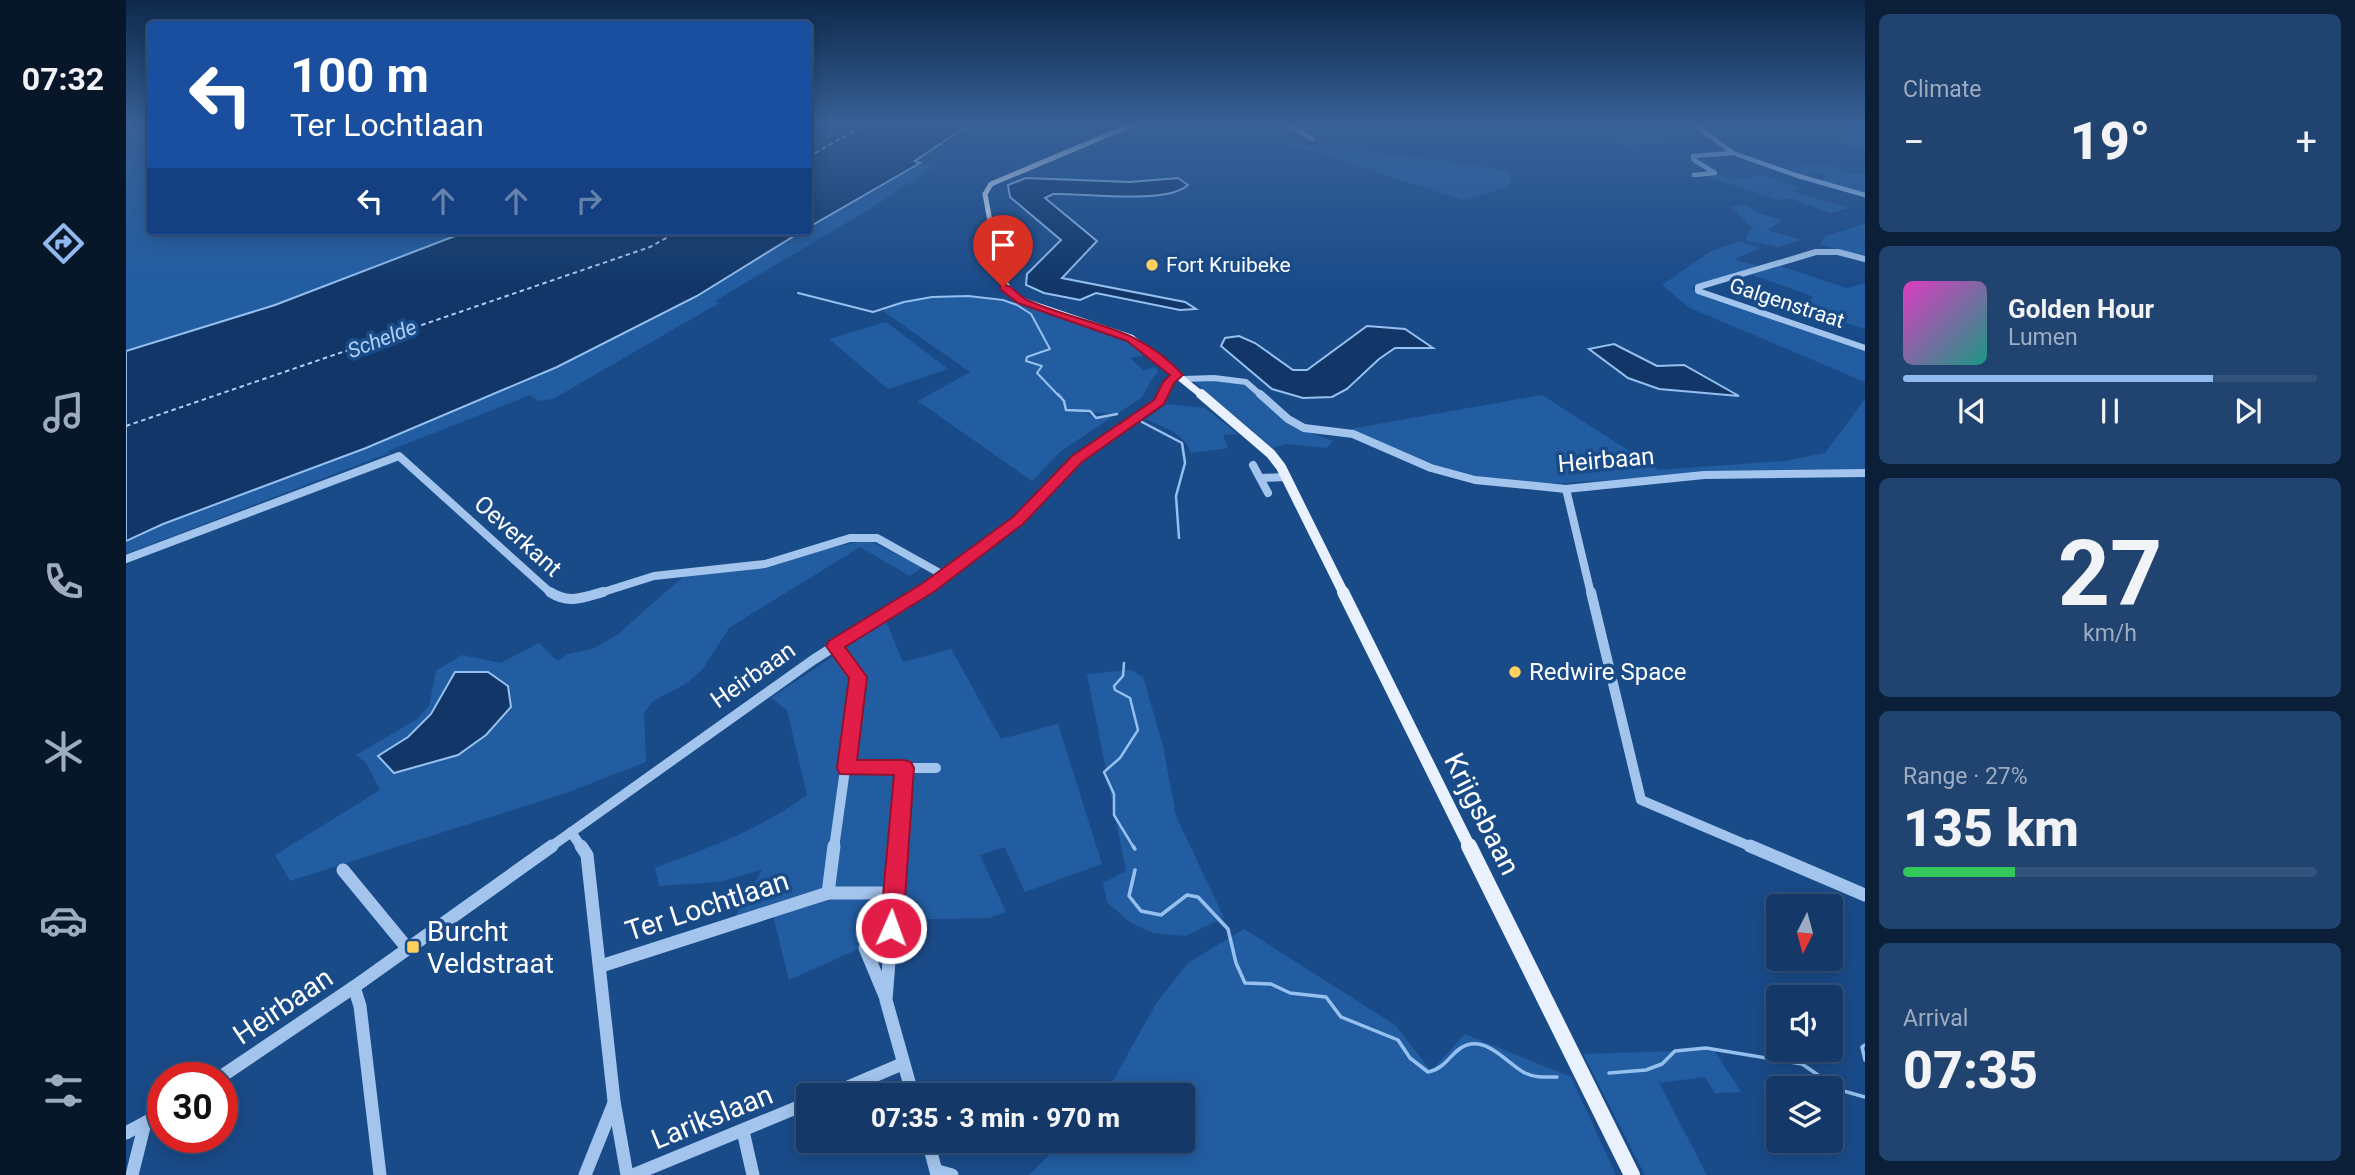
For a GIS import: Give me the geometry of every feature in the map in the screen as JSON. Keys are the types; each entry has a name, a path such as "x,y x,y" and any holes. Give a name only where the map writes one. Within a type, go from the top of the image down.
{"main road":[{"name":"Krijgsbaan","path":"1001,178 986,190 1003,287 1029,304 1131,338 1271,454 1286,477 1632,1175"}],"street":[{"path":"1805,178 1865,195"},
{"name":"Galgenstraat","path":"1865,259 1839,252 1826,252 1767,264 1746,275 1698,287 1698,291 1865,348"},
{"name":"Heirbaan","path":"238,1065 354,987 835,646 945,576 1018,521 1077,459 1159,402 1169,382 1180,377 1246,382 1288,419 1304,428 1318,432 1353,434 1452,475 1566,489 1704,475 1865,473"},
{"name":"Oeverkant","path":"126,559 399,456 562,600 576,600 654,576 765,564 850,538 863,537 877,538 945,576"},
{"path":"1253,465 1268,494"},
{"path":"1261,478 1286,477"},
{"path":"1566,489 1641,800 1865,895"},
{"name":"Ter Lochtlaan","path":"828,893 858,677 835,646"},
{"path":"847,768 936,768"},
{"path":"886,1000 904,768"},
{"path":"571,832 587,855 614,1101 627,1175"},
{"path":"343,870 408,949"},
{"name":"Ter Lochtlaan","path":"601,966 828,893 893,892"},
{"path":"891,942 865,948 886,1000 909,1083"},
{"path":"354,987 360,1006 380,1175"},
{"path":"857,1083 902,1064"},
{"path":"585,1175 614,1101"},
{"name":"Larikslaan","path":"633,1175 796,1108"},
{"path":"126,1133 145,1123"},
{"path":"132,1175 145,1123"},
{"path":"743,1131 753,1175"},
{"path":"933,1153 942,1174"}],"shaded area":[{"path":"126,178 147,178 147,235 458,235 275,305 126,351"},
{"path":"894,178 917,178 715,301 719,303 553,399 539,401 530,395 388,451 389,453 126,554 126,541 163,524 366,448 557,367 697,296 796,235 812,235 812,225"},
{"path":"1394,178 1512,178 1508,187 1463,200"},
{"path":"1712,178 1733,180 1772,178 1799,187 1791,191 1849,208 1831,213 1789,198 1777,200"},
{"path":"1865,178 1865,193 1818,180"},
{"path":"1747,205 1758,213 1782,220 1768,230 1801,240 1778,247 1745,240 1750,230 1754,230 1731,207"},
{"path":"1865,224 1865,258 1820,244 1825,236"},
{"path":"1740,241 1759,248 1734,260 1757,265 1746,272 1694,286 1692,289 1865,349 1865,382 1690,308 1662,285 1711,251"},
{"path":"1774,264 1847,288 1865,283 1865,329 1788,304 1797,300 1804,303 1814,297 1753,275"},
{"path":"953,295 1016,303 1126,341 1139,349 1142,356 1130,358 1143,370 1156,367 1158,373 1142,397 1117,414 1085,412 1094,418 1113,416 1060,452 1032,481 918,401 970,372 883,311 903,302"},
{"path":"886,322 948,369 888,389 829,339"},
{"path":"1199,379 1244,383 1302,430 1333,441 1327,448 1286,444 1273,448 1193,381"},
{"path":"1542,395 1659,470 1785,461 1825,453 1865,399 1865,469 1761,470 1547,484 1450,471 1350,429"},
{"path":"1167,404 1205,408 1238,434 1223,435 1228,448 1191,453 1179,436 1146,419"},
{"path":"868,540 922,567 910,576 860,547 729,628 702,670 687,683 653,701 644,713 646,762 566,793 290,881 275,855 380,790 366,763 356,755 417,719 429,706 436,671 462,655 501,663 539,643 557,661 568,654 595,648 618,634 684,576 728,570","holes":["431,714 394,773 378,756 408,737"]},
{"path":"886,621 903,662 951,649 1001,739 1058,724 1102,864 1025,892 1005,847 980,855 1006,912 989,918 884,920 881,939 789,980 771,907 733,920 762,870 718,882 659,886 655,868 752,828 807,795 787,710 771,698"},
{"path":"1131,670 1143,677 1163,746 1176,816 1224,918 1185,936 1154,933 1131,923 1107,902 1103,883 1126,871 1087,674"},
{"path":"1244,929 1395,1025 1431,1071 1465,1034 1571,1077 1616,1175 1029,1175 1051,1153 1195,1153 1195,1083 1112,1083 1157,1002 1188,963"},
{"path":"1714,1050 1741,1092 1715,1093 1705,1077 1659,1083 1707,1175 1645,1175 1583,1054"}],"water":[{"path":"812,178 894,178 812,225"},
{"path":"1026,178 1130,182 1178,178 1188,185 1162,195 1124,197 1053,194 1045,198 1097,241 1062,278 1185,302 1196,309 1180,310 1096,293 1080,300 1044,293 1026,285 1027,274 1061,240 1010,197 1008,185"},
{"name":"Schelde","path":"458,235 796,235 697,296 557,367 366,448 163,524 126,541 126,351 275,305"},
{"path":"1367,326 1405,329 1433,348 1395,348 1347,389 1332,397 1303,398 1272,389 1221,346 1225,338 1239,336 1255,343 1293,370 1307,370"},
{"path":"1614,344 1657,366 1684,365 1739,396 1659,389 1628,378 1589,349"},
{"path":"455,672 488,672 508,686 511,707 486,735 458,755 394,773 378,756 408,737 431,714"}],"waterway":[{"path":"798,293 873,312 932,297 968,296 1003,300 1017,305 1031,314 1050,349 1027,357 1026,361 1042,366 1037,373 1059,396"},
{"path":"1058,394 1064,401 1066,410 1090,411 1096,418 1117,414"},
{"path":"1142,422 1182,443 1185,463 1176,496 1179,538"},
{"path":"1124,663 1123,676 1114,686 1115,690 1130,698 1138,730 1120,758 1104,772 1114,794 1114,815 1134,848"},
{"path":"1135,870 1129,896 1141,911 1161,915 1187,895 1198,897 1228,929 1236,963 1245,983 1271,984 1290,993 1326,997 1341,1017 1398,1040 1410,1058 1428,1072 1440,1067 1462,1047 1475,1044 1491,1048 1529,1075 1557,1077"},
{"path":"1865,1045 1862,1047 1865,1060"},
{"path":"1609,1073 1646,1070 1662,1064 1675,1051 1706,1048 1802,1064 1840,1090 1865,1097"}],"ferry route":[{"path":"126,426 650,247 672,235"}],"place":[{"name":"Fort Kruibeke","path":"1152,265"},
{"name":"Redwire Space","path":"1515,672"},
{"name":"Burcht Veldstraat","path":"413,947"}],"route":[{"path":"891,928 904,768 847,768 858,677 835,646 929,587 1018,521 1077,459 1159,402 1169,382 1177,375 1131,338 1036,307 1022,301 1003,287"}]}
